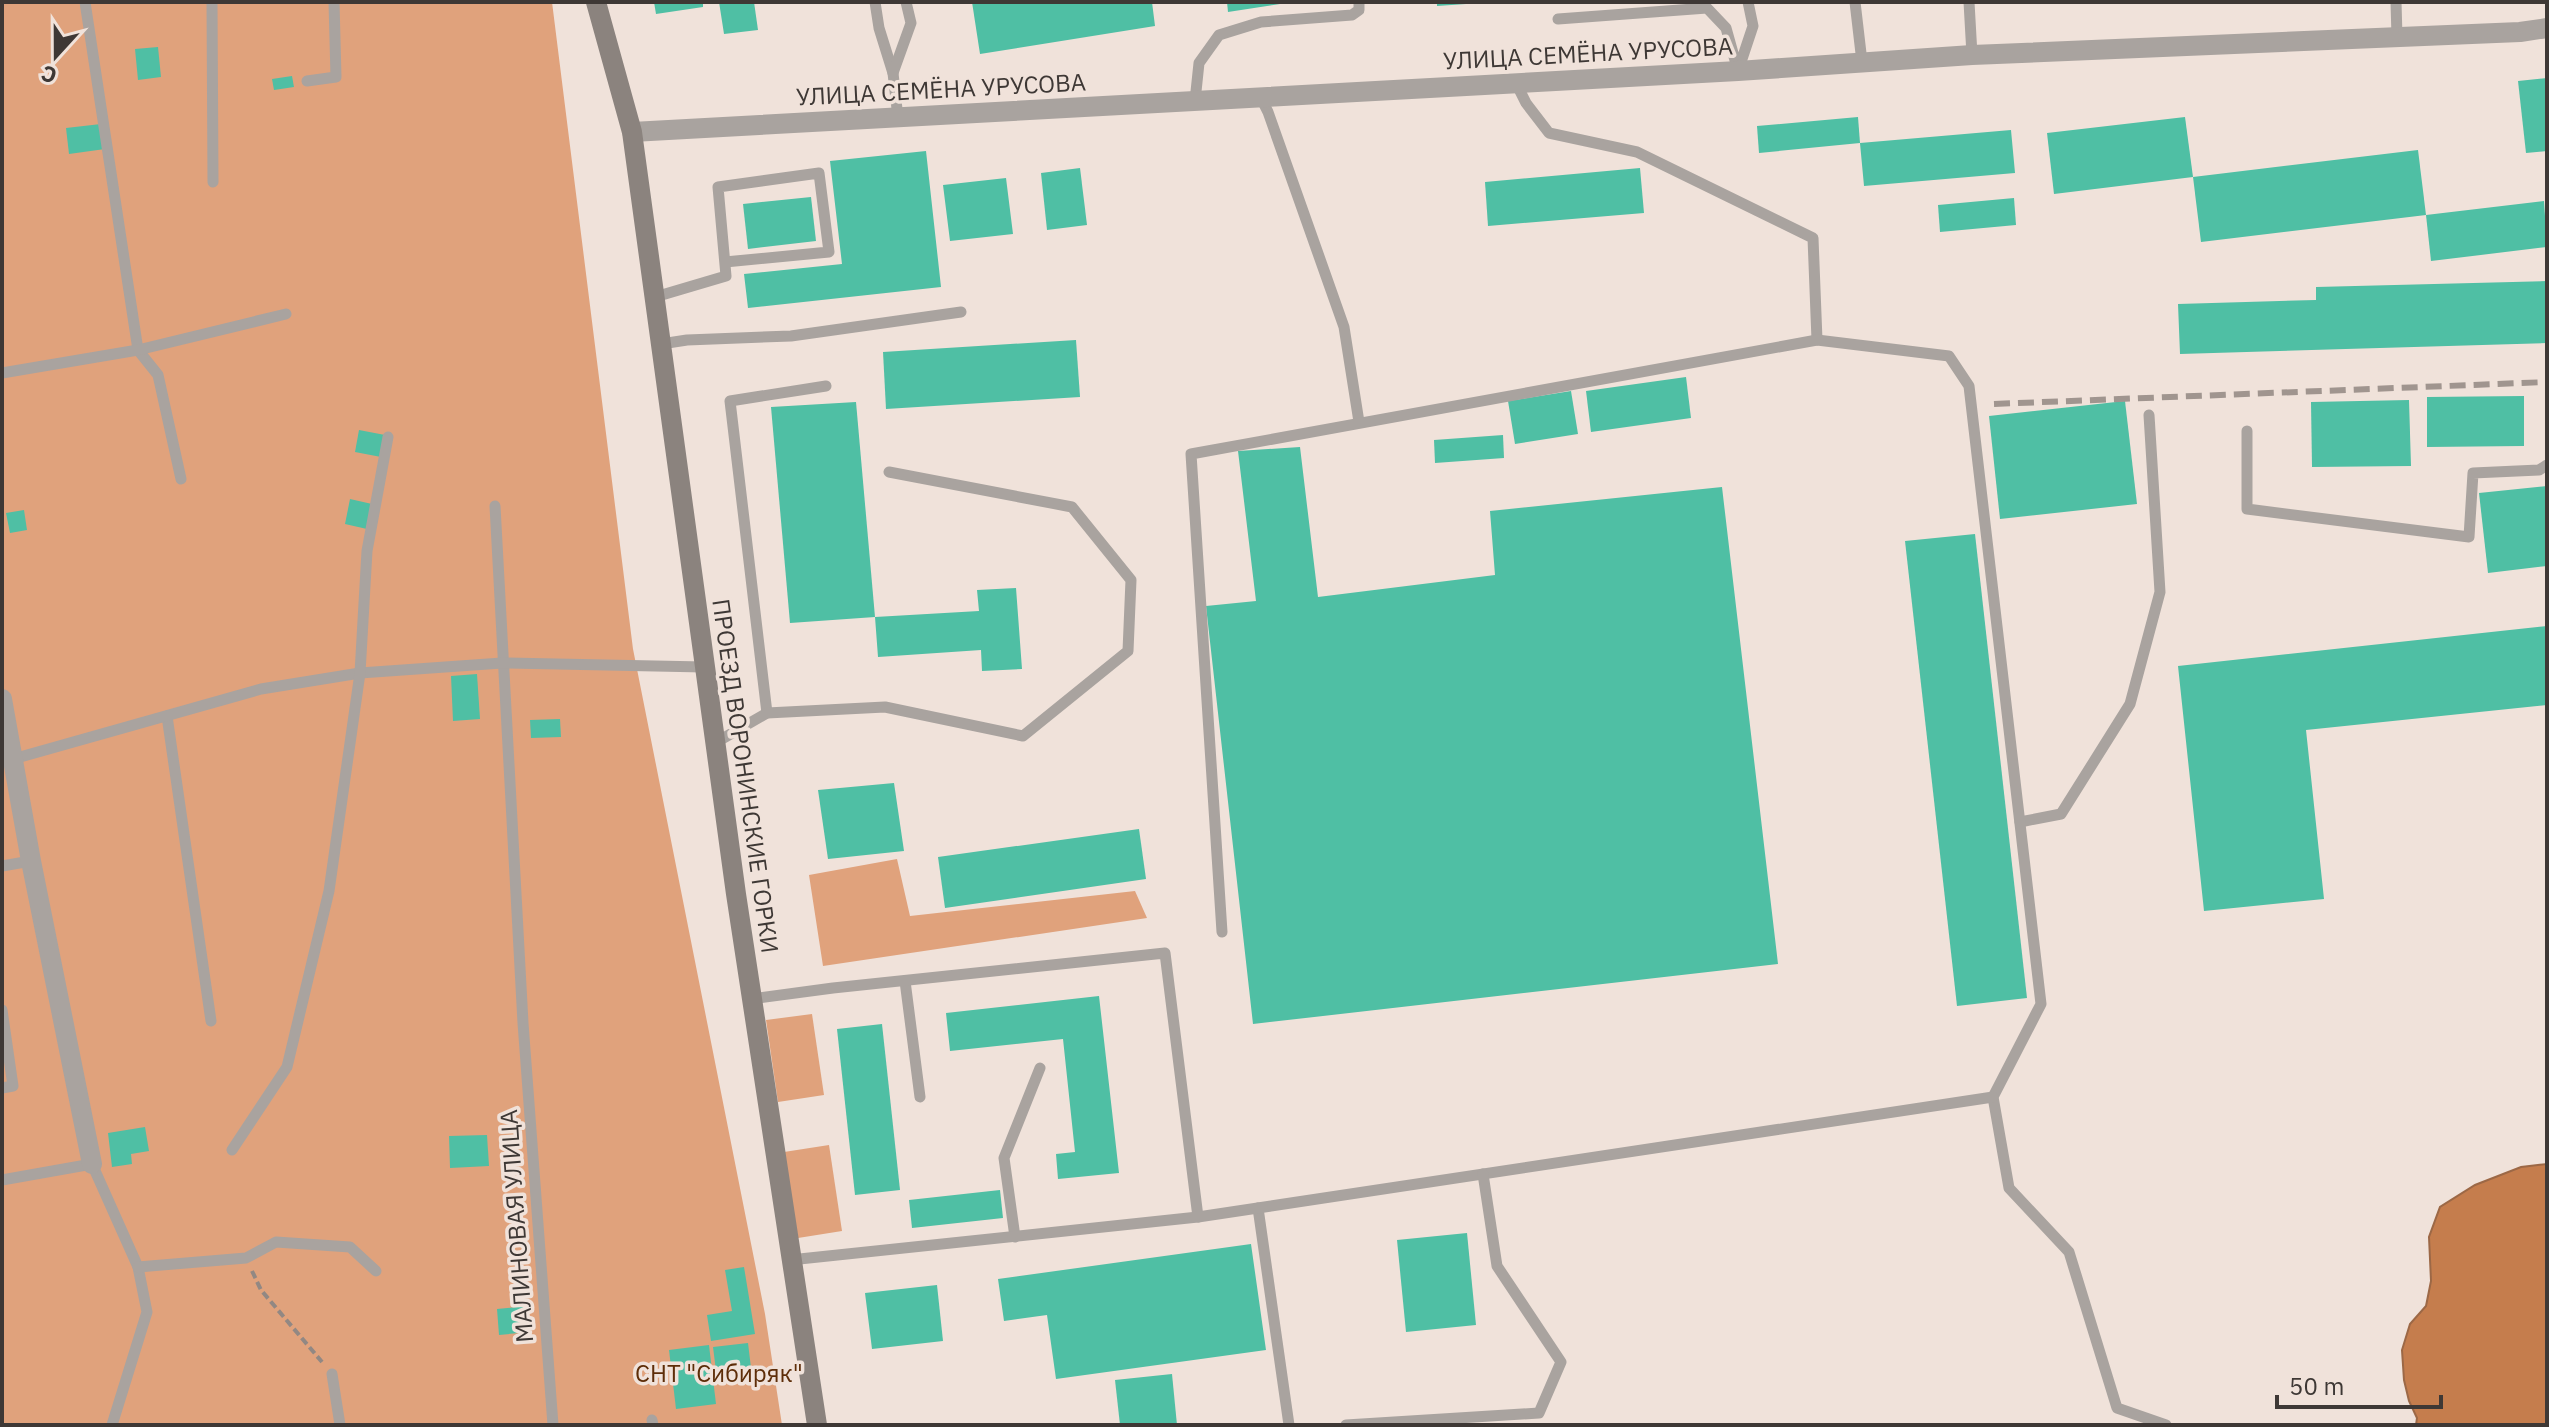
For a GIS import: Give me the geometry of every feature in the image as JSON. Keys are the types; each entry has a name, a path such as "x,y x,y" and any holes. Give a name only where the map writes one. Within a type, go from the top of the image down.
{"street":[{"name":"ПРОЕЗД ВОРОНИНСКИЕ ГОРКИ","path":"596,2 632,132 751,999 817,1425"},
{"name":"УЛИЦА СЕМЁНА УРУСОВА","path":"632,132 1738,71 1972,55 2520,32 2547,28"},
{"path":"2,699 92,1164"}],"lane":[{"path":"85,2 138,350 158,375 181,479"},
{"path":"212,2 213,182"},
{"path":"307,81 336,77 334,2"},
{"path":"875,2 879,28 893,73 898,118"},
{"path":"893,73 911,23 906,2"},
{"path":"1195,101 1199,63 1219,35 1261,22 1352,15 1359,10 1359,2"},
{"path":"1738,71 1753,26 1748,2"},
{"path":"1855,2 1862,62"},
{"path":"1969,2 1972,55"},
{"path":"2396,2 2397,37"},
{"path":"1558,19 1707,8 1726,28 1738,71"},
{"path":"1516,83 1526,103 1549,133 1637,152 1813,238 1817,340"},
{"path":"1261,98 1344,327 1359,422"},
{"path":"655,297 726,276 718,187 819,173 829,252 725,262"},
{"path":"661,344 791,336 961,312"},
{"path":"2,373 138,350 286,314"},
{"path":"1222,932 1191,454 1817,340 1949,356 1969,386 2041,1004 1993,1097 2009,1188 2069,1252 2117,1408 2166,1425"},
{"path":"767,713 730,401 826,386"},
{"path":"2020,822 2061,814 2130,704 2160,592 2149,415"},
{"path":"2247,431 2247,509 2469,537 2473,473 2539,470 2547,465"},
{"path":"232,1150 287,1067 329,891 360,673 367,551 388,437"},
{"path":"715,743 767,713 885,707 1023,736 1128,651 1131,580 1072,507 889,472"},
{"name":"МАЛИНОВАЯ УЛИЦА","path":"495,506 523,1023 553,1425"},
{"path":"13,759 261,689 360,673 502,663 704,667"},
{"path":"167,716 211,1021"},
{"path":"2,866 31,861"},
{"path":"751,999 1165,953 1198,1217"},
{"path":"905,981 920,1097"},
{"path":"2,1010 13,1086 2,1088"},
{"path":"1015,1237 1004,1158 1040,1068"},
{"path":"790,1260 1198,1217 1993,1097"},
{"path":"2,1180 92,1164 138,1267 147,1312 112,1425"},
{"path":"1346,1425 1539,1413 1561,1362 1497,1266 1483,1174"},
{"path":"1258,1208 1289,1425"},
{"path":"138,1267 246,1258 276,1242 350,1247 376,1271"},
{"path":"332,1374 340,1425"}],"path":[{"path":"246,1258 261,1290 332,1374"}],"green space":[{"name":"СНТ \"Сибиряк\"","path":"2,2 552,2 633,649 765,1314 782,1425 2,1425"},
{"path":"897,859 910,916 1135,891 1147,918 823,966 809,875"},
{"path":"812,1014 824,1095 778,1102 766,1020"},
{"path":"829,1145 842,1231 798,1238 784,1152"}],"shaded area":[{"path":"2547,1164 2547,1425 2416,1425 2417,1418 2404,1380 2402,1350 2410,1324 2426,1306 2431,1281 2429,1237 2440,1207 2475,1185 2521,1167"}],"building":[{"path":"654,2 703,2 703,7 656,14"},
{"path":"719,2 754,2 758,30 724,34"},
{"path":"972,2 1152,2 1155,26 980,54"},
{"path":"1227,2 1280,2 1280,4 1228,12"},
{"path":"1437,2 1466,2 1466,4 1437,6"},
{"path":"158,47 161,77 138,80 135,49"},
{"path":"292,76 294,87 274,90 272,79"},
{"path":"2547,78 2547,151 2526,153 2518,81"},
{"path":"1858,117 1860,143 1759,153 1757,126"},
{"path":"2185,117 2193,177 2054,194 2047,133"},
{"path":"101,124 105,149 69,154 66,128"},
{"path":"2011,130 2015,173 1864,186 1860,143"},
{"path":"2418,150 2426,215 2201,242 2193,177"},
{"path":"926,151 941,287 748,308 744,274 842,264 830,161"},
{"path":"1080,168 1087,225 1047,230 1041,173"},
{"path":"1640,168 1644,213 1488,226 1485,182"},
{"path":"1006,178 1013,234 950,241 943,185"},
{"path":"811,197 816,241 748,249 743,204"},
{"path":"2014,198 2016,225 1940,232 1938,205"},
{"path":"2544,201 2547,247 2431,261 2426,215"},
{"path":"2547,281 2547,343 2180,354 2178,304 2316,300 2316,287"},
{"path":"1076,340 1080,397 886,409 883,352"},
{"path":"1686,377 1691,418 1591,432 1586,391"},
{"path":"1571,391 1578,434 1515,444 1508,401"},
{"path":"2524,396 2524,446 2427,447 2427,397"},
{"path":"2409,400 2411,466 2312,467 2311,402"},
{"path":"2125,401 2137,504 2000,519 1989,416"},
{"path":"856,402 875,617 790,623 771,407"},
{"path":"359,430 385,435 381,457 355,452"},
{"path":"1503,435 1504,458 1435,463 1434,440"},
{"path":"1300,447 1318,597 1495,575 1490,511 1722,487 1778,964 1253,1024 1206,606 1256,601 1238,451"},
{"path":"2547,486 2547,566 2488,573 2479,493"},
{"path":"350,499 372,504 367,529 345,524"},
{"path":"24,510 27,530 10,533 6,513"},
{"path":"1975,534 2027,998 1957,1006 1905,541"},
{"path":"1016,588 1022,669 982,671 981,650 878,657 875,617 979,611 977,590"},
{"path":"2547,626 2547,705 2306,730 2324,899 2204,911 2178,666"},
{"path":"477,674 480,719 453,721 451,676"},
{"path":"560,719 561,737 531,738 530,720"},
{"path":"894,783 904,851 828,859 818,790"},
{"path":"1139,829 1146,879 945,908 938,857"},
{"path":"1099,996 1119,1173 1058,1179 1056,1154 1075,1152 1063,1039 950,1051 946,1013"},
{"path":"882,1024 900,1190 855,1195 837,1029"},
{"path":"145,1127 149,1151 131,1154 132,1164 112,1167 108,1133"},
{"path":"487,1135 489,1166 450,1168 449,1136"},
{"path":"1000,1190 1003,1218 912,1228 909,1200"},
{"path":"1467,1233 1476,1325 1406,1332 1397,1240"},
{"path":"1251,1244 1266,1350 1056,1379 1047,1315 1004,1321 998,1279"},
{"path":"744,1267 755,1334 711,1341 707,1315 732,1311 725,1270"},
{"path":"937,1285 943,1341 872,1349 865,1293"},
{"path":"527,1306 529,1332 499,1335 497,1309"},
{"path":"748,1343 752,1376 730,1379 728,1370 716,1371 713,1347"},
{"path":"709,1345 716,1404 676,1409 669,1350"},
{"path":"1172,1374 1177,1425 1120,1425 1115,1380"}],"railway":[{"path":"1994,404 2547,382"}]}
